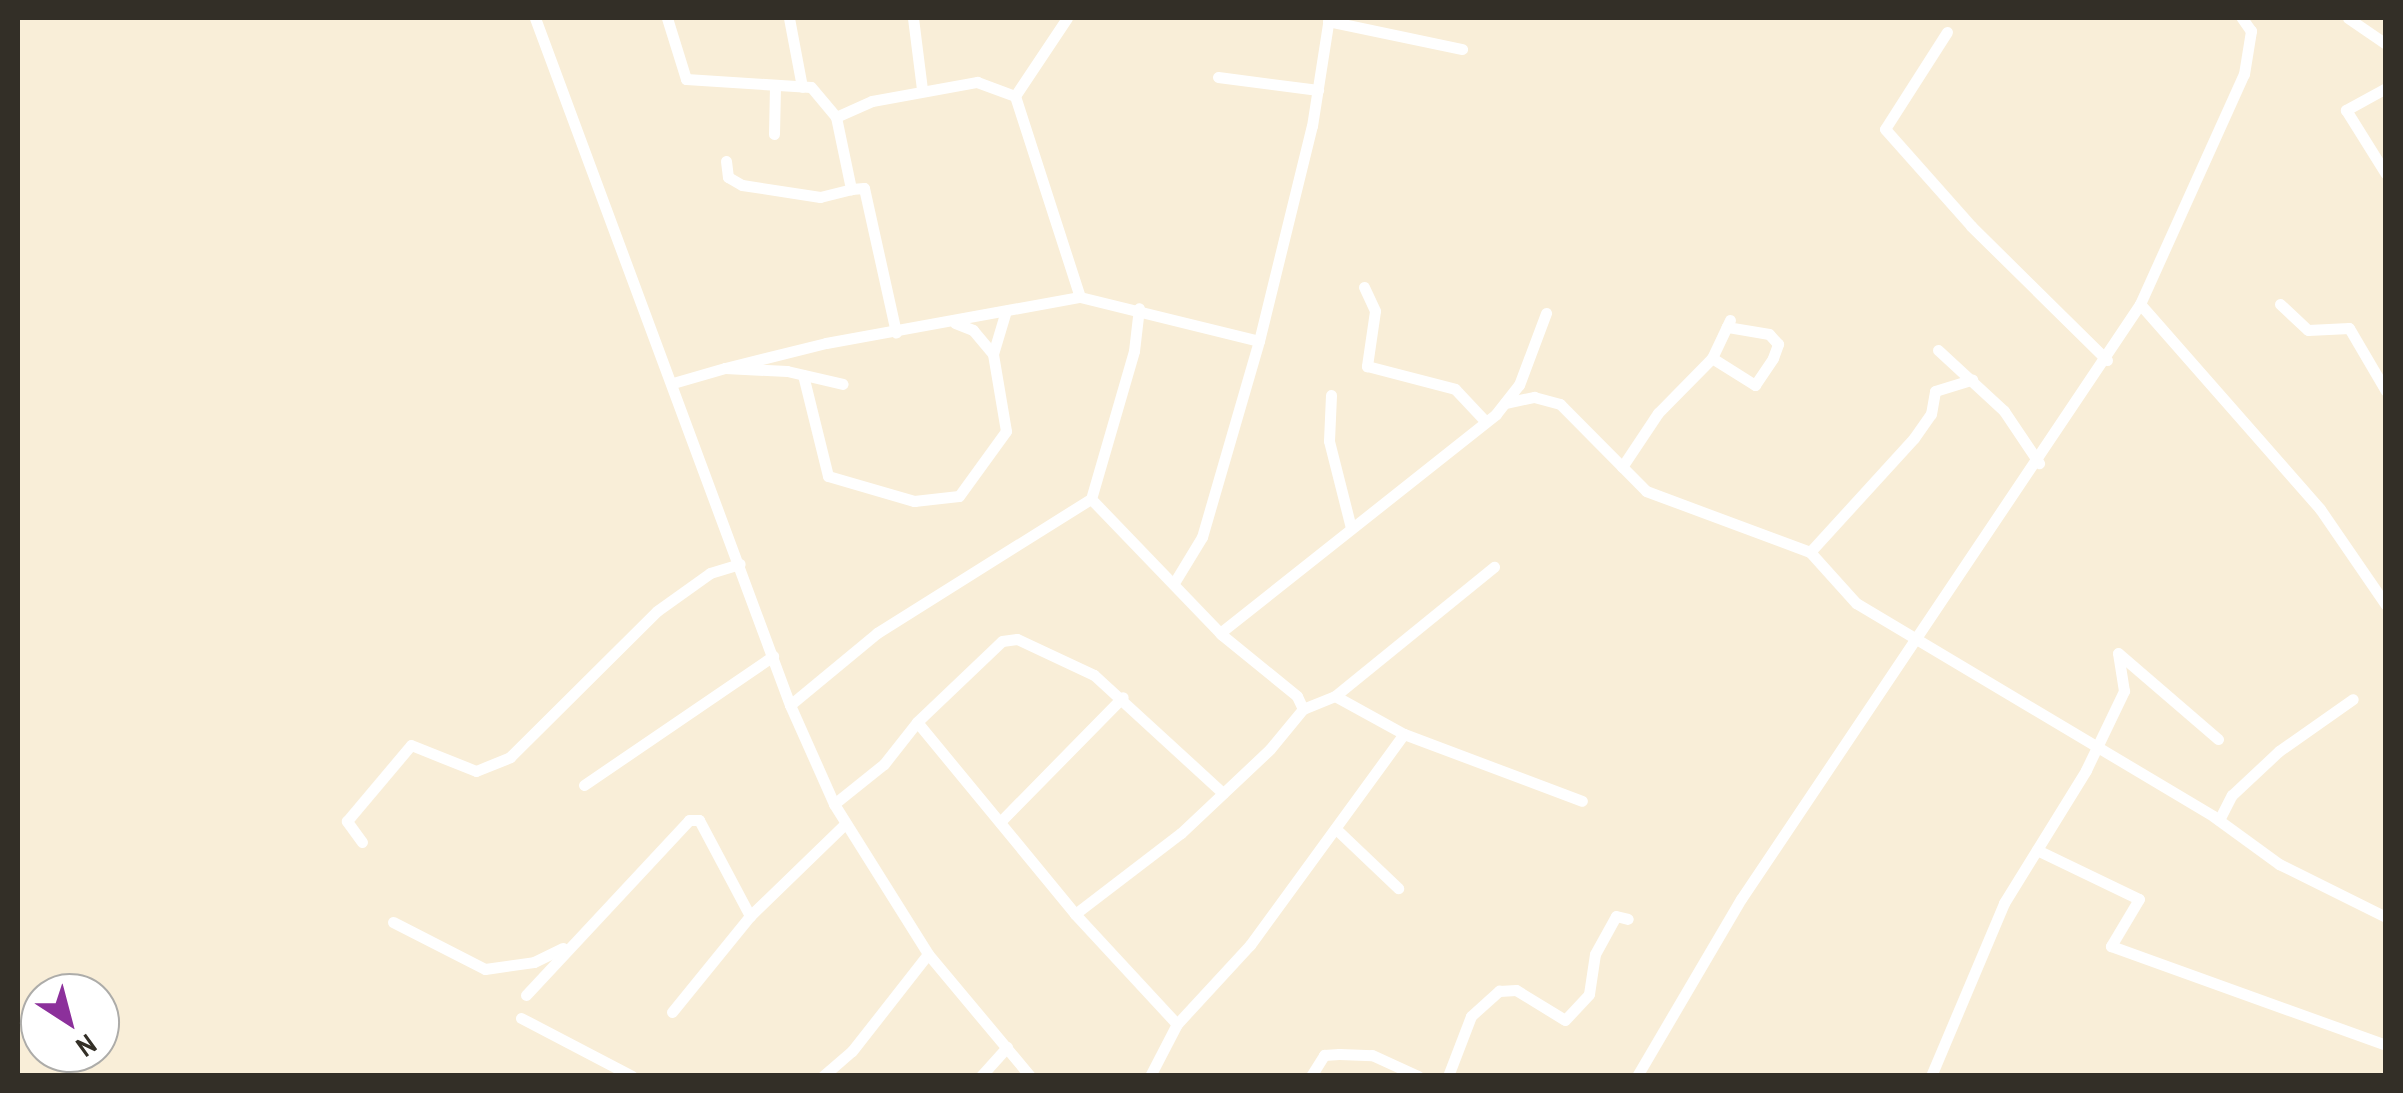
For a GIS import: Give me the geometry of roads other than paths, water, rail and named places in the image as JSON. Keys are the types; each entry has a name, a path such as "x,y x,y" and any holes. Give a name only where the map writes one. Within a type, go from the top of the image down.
{"street":[{"path":"534,18 790,705 834,804 928,954 1030,1076"},
{"path":"667,18 686,79 774,88 811,87 836,117 852,189"},
{"path":"788,18 802,87"},
{"path":"913,18 922,89"},
{"path":"1015,96 1067,18"},
{"path":"1637,1076 1741,899 2039,463 2140,304 2244,74 2250,31 2242,18"},
{"path":"2348,18 2386,44"},
{"path":"1174,582 1202,537 1259,341 1318,90 1328,19 1462,49"},
{"path":"1947,32 1885,128 1970,226 2107,360"},
{"path":"1218,78 1318,90"},
{"path":"836,117 922,89 978,82 1015,96"},
{"path":"774,88 774,134"},
{"path":"2386,88 2346,110 2386,174"},
{"path":"1015,96 1080,297"},
{"path":"726,162 728,177 742,185 820,197 864,188 896,332"},
{"path":"1364,287 1375,310 1366,366 1455,389 1486,422"},
{"path":"673,384 725,368 1080,297 1139,308 1259,341"},
{"path":"2140,304 2320,509 2386,605"},
{"path":"2280,304 2308,330 2350,328 2386,391"},
{"path":"790,705 877,633 1091,499 1139,308"},
{"path":"1220,633 1486,422 1519,385 1546,313"},
{"path":"802,375 828,476 936,503 958,496 1006,431 993,354 1005,314"},
{"path":"954,322 973,330 993,354"},
{"path":"1622,467 1658,413 1712,358 1728,323 1769,334 1778,344 1755,385 1712,358"},
{"path":"1938,350 2004,412 2039,463"},
{"path":"725,368 802,375 843,384"},
{"path":"1810,552 1914,438 1931,414 1934,391 1972,380"},
{"path":"1331,395 1330,441 1351,528"},
{"path":"1505,402 1534,397 1560,404 1646,491 1810,552 1856,603 1917,642 2219,820 2279,864 2386,916"},
{"path":"1091,499 1220,633 1297,696 1303,709"},
{"path":"362,842 346,821 411,745 476,771 510,758 657,611 710,572 740,564"},
{"path":"1075,914 1223,794 1303,709 1335,696 1494,567"},
{"path":"834,804 884,764 917,722 1002,641 1017,639 1060,654 1122,698 1223,794"},
{"path":"1931,1076 2004,903 2124,691 2118,653 2218,739"},
{"path":"584,785 773,656"},
{"path":"1335,696 1404,734 1582,802"},
{"path":"1000,822 1122,698"},
{"path":"2219,820 2232,795 2279,752 2353,699"},
{"path":"917,722 1075,914 1177,1024"},
{"path":"1150,1076 1177,1024 1250,945 1404,734"},
{"path":"526,995 567,946 689,820 699,820 750,916"},
{"path":"672,1012 750,916 846,824"},
{"path":"1336,830 1398,888"},
{"path":"2037,850 2139,899 2111,946 2386,1045"},
{"path":"1448,1076 1470,1016 1499,992 1516,990 1565,1020 1589,994 1594,954 1616,916 1628,919"},
{"path":"392,922 485,968 534,962 567,946"},
{"path":"824,1076 874,1025 928,954"},
{"path":"521,1018 632,1076"},
{"path":"981,1076 1007,1047"},
{"path":"1312,1076 1324,1055 1372,1054 1418,1076"}]}
